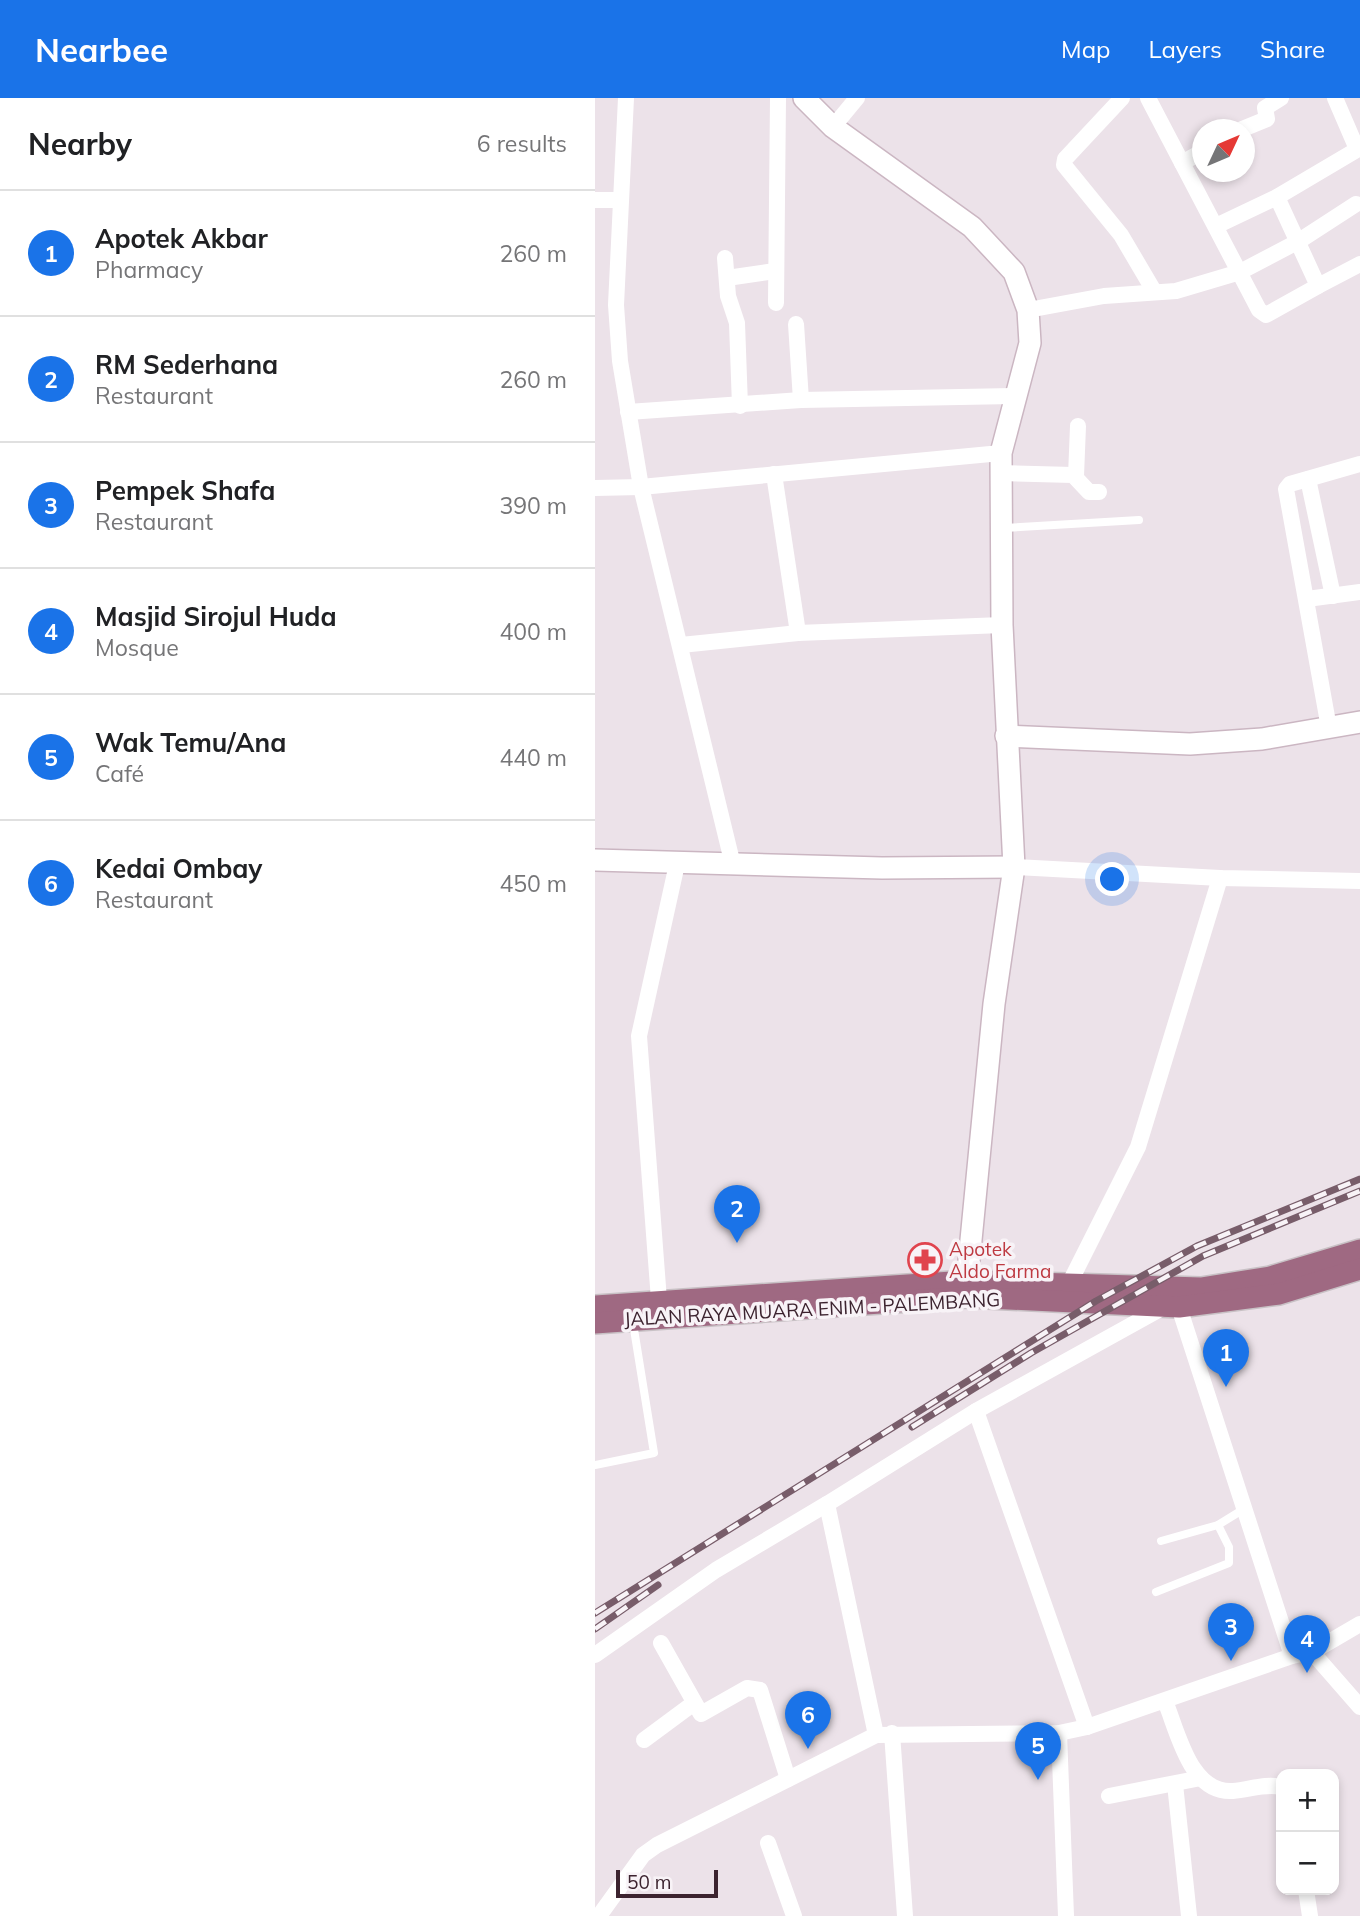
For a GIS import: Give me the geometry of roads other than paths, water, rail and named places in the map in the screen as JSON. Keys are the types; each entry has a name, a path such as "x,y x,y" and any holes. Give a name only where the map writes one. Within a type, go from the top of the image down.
{"main road":[{"name":"JALAN RAYA MUARA ENIM - PALEMBANG","path":"595,1306 967,1281 1153,1289 1226,1285 1270,1278 1360,1250"},
{"name":"JALAN RAYA MUARA ENIM - PALEMBANG","path":"595,1323 967,1297 1030,1297 1171,1307 1279,1294 1360,1269"}],"street":[{"path":"626,98 616,305 619,361 641,487 733,865"},
{"path":"776,303 778,98"},
{"path":"804,98 832,127 972,227 1014,272 1028,310 1030,343 1013,396 1001,463 1002,625 1014,867 993,1004 967,1281"},
{"path":"832,127 857,98"},
{"path":"1122,98 1065,159 1063,165 1121,235 1154,291"},
{"path":"1149,98 1259,310 1266,315 1360,264"},
{"path":"1255,124 1267,119 1259,104 1281,98"},
{"path":"1216,226 1277,197 1358,148 1335,98"},
{"path":"1182,163 1192,157"},
{"path":"1277,197 1318,286"},
{"path":"595,200 619,200"},
{"path":"1028,310 1192,287 1240,272 1299,241 1356,204"},
{"path":"726,258 728,296 737,323 740,406"},
{"path":"727,278 775,271"},
{"path":"796,324 801,400"},
{"path":"628,412 801,400 1013,396"},
{"path":"1078,426 1076,476 1086,489 1099,492"},
{"path":"595,488 641,487 774,474 1001,463 1076,476"},
{"path":"1329,728 1286,492 1290,484 1360,464"},
{"path":"774,474 798,633"},
{"path":"1308,479 1333,596"},
{"path":"1307,599 1360,592"},
{"path":"681,645 798,633 1002,625"},
{"path":"1006,736 1190,744 1262,739 1360,722"},
{"path":"595,860 733,865 1014,867 1220,878 1360,881"},
{"path":"659,1300 639,1036 677,864"},
{"path":"1069,1284 1138,1147 1220,878"},
{"path":"595,1655 716,1570 976,1411 1171,1307 1244,1509 1291,1656"},
{"path":"976,1411 1087,1727"},
{"path":"827,1504 884,1734 905,1916"},
{"path":"599,1916 643,1855 788,1779 884,1734 1059,1733 1087,1727 1291,1656 1312,1652 1360,1624"},
{"path":"661,1643 694,1703 703,1714 742,1690 754,1686 760,1690 788,1779"},
{"path":"1312,1652 1360,1707"},
{"path":"1165,1701 1193,1768 1201,1779 1221,1791 1276,1787"},
{"path":"645,1740 694,1703"},
{"path":"1059,1733 1066,1916"},
{"path":"1109,1796 1201,1779"},
{"path":"1175,1784 1189,1916"},
{"path":"768,1843 794,1916"},
{"path":"1307,1895 1310,1916"}],"lane":[{"path":"1000,528 1139,520"},
{"path":"595,1465 654,1453 632,1320"},
{"path":"1161,1541 1218,1525 1244,1509"},
{"path":"1156,1592 1229,1563 1229,1547 1218,1525"}],"railway":[{"path":"595,1613 1096,1301 1197,1246 1360,1179"},
{"path":"912,1427 1031,1353 1203,1256 1360,1191"},
{"path":"595,1629 658,1585"}],"place":[{"name":"RM Sederhana","path":"737,1243"},
{"name":"Apotek Aldo Farma","path":"925,1260"},
{"name":"Apotek Akbar","path":"1226,1387"},
{"name":"Pempek Shafa","path":"1231,1661"},
{"name":"Masjid Sirojul Huda","path":"1307,1673"},
{"name":"Kedai Ombay","path":"808,1749"},
{"name":"Wak Temu/Ana","path":"1038,1780"}]}
